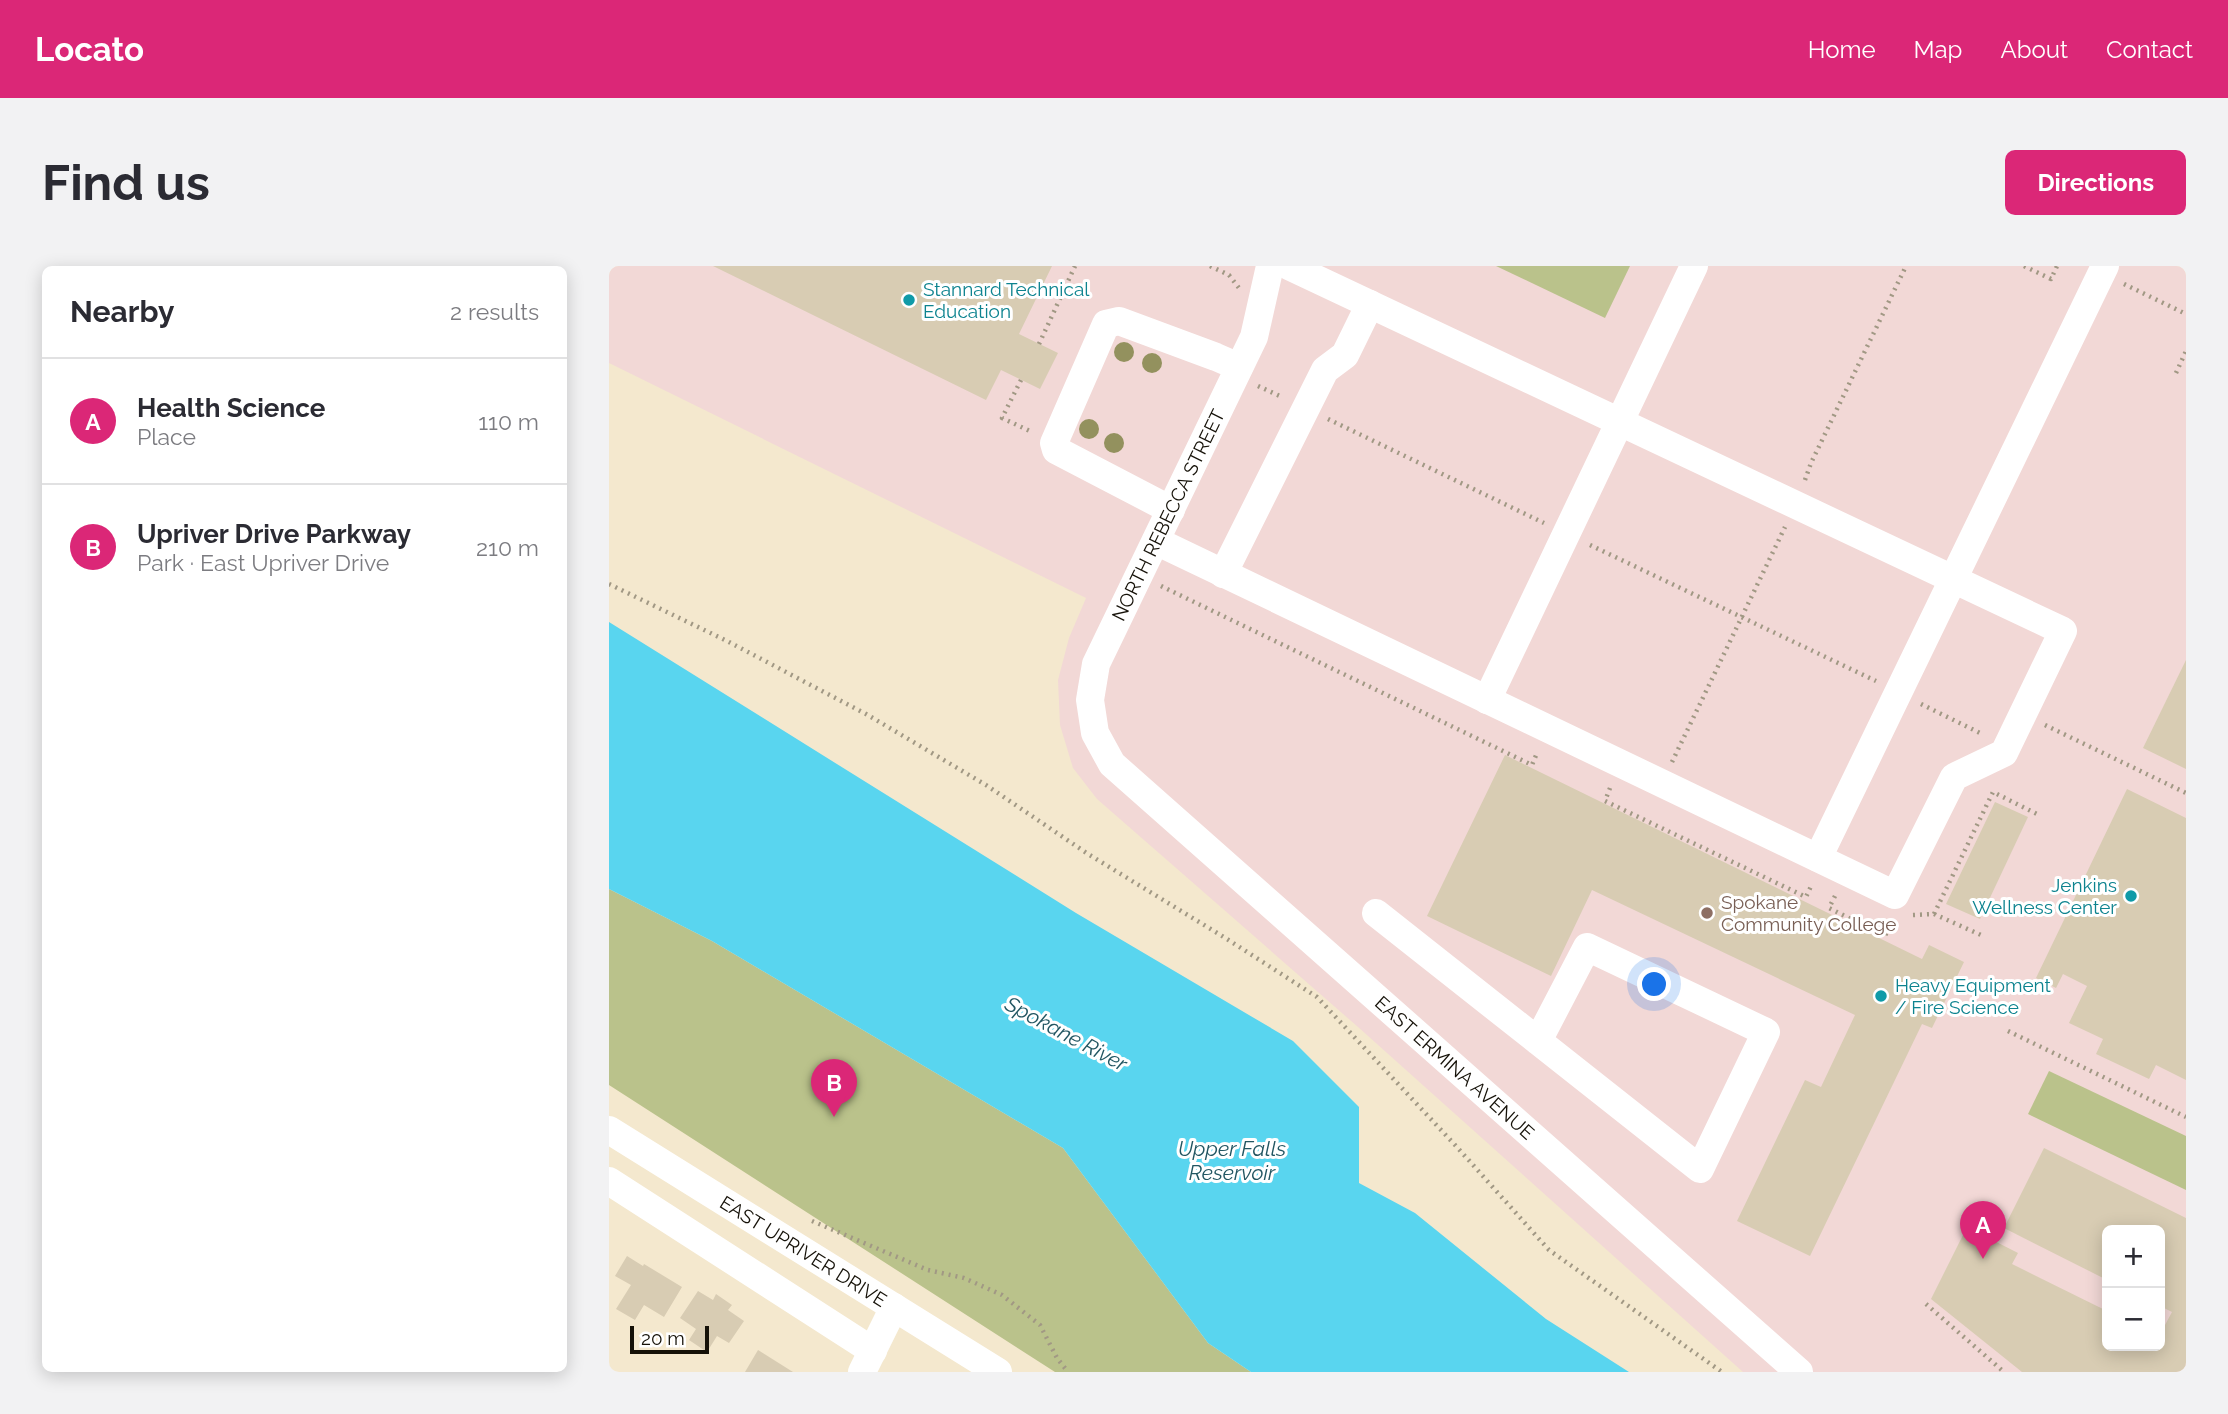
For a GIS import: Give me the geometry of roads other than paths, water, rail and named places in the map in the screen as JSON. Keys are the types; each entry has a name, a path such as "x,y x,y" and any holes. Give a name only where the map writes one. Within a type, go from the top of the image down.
{"street":[{"path":"1486,700 1694,266"},
{"path":"1156,541 1895,895 1954,777 2004,754 2063,631 1370,304 1272,267"},
{"name":"NORTH REBECCA STREET","path":"1112,764 1095,733 1093,722 1090,700 1096,664 1171,510 1248,377 1254,337 1272,267"},
{"path":"1818,858 2103,270"},
{"path":"1223,574 1325,370 1345,355 1370,304"},
{"path":"1171,510 1056,450 1055,443 1106,324 1119,321 1216,357 1248,377"},
{"name":"EAST ERMINA AVENUE","path":"1112,764 1799,1372"},
{"path":"1376,913 1538,1041 1700,1169 1766,1032 1587,947 1538,1041"},
{"name":"EAST UPRIVER DRIVE","path":"609,1130 998,1372"},
{"path":"609,1181 868,1361 894,1307"}],"water":[{"name":"Upper Falls Reservoir","path":"609,622 1076,913 1293,1041 1359,1107 1359,1183 1415,1213 1546,1319 1629,1372 1251,1372 1208,1343 1063,1148 712,941 609,889"}],"place":[{"name":"Stannard Technical Education","path":"909,300"},
{"name":"Jenkins Wellness Center","path":"2131,896"},
{"name":"Spokane Community College","path":"1707,913"},
{"name":"Heavy Equipment / Fire Science","path":"1881,996"},
{"name":"Upriver Drive Parkway","path":"834,1117"},
{"name":"Health Science","path":"1983,1259"}],"water label":[{"name":"Spokane River","path":"1066,1034"}]}
